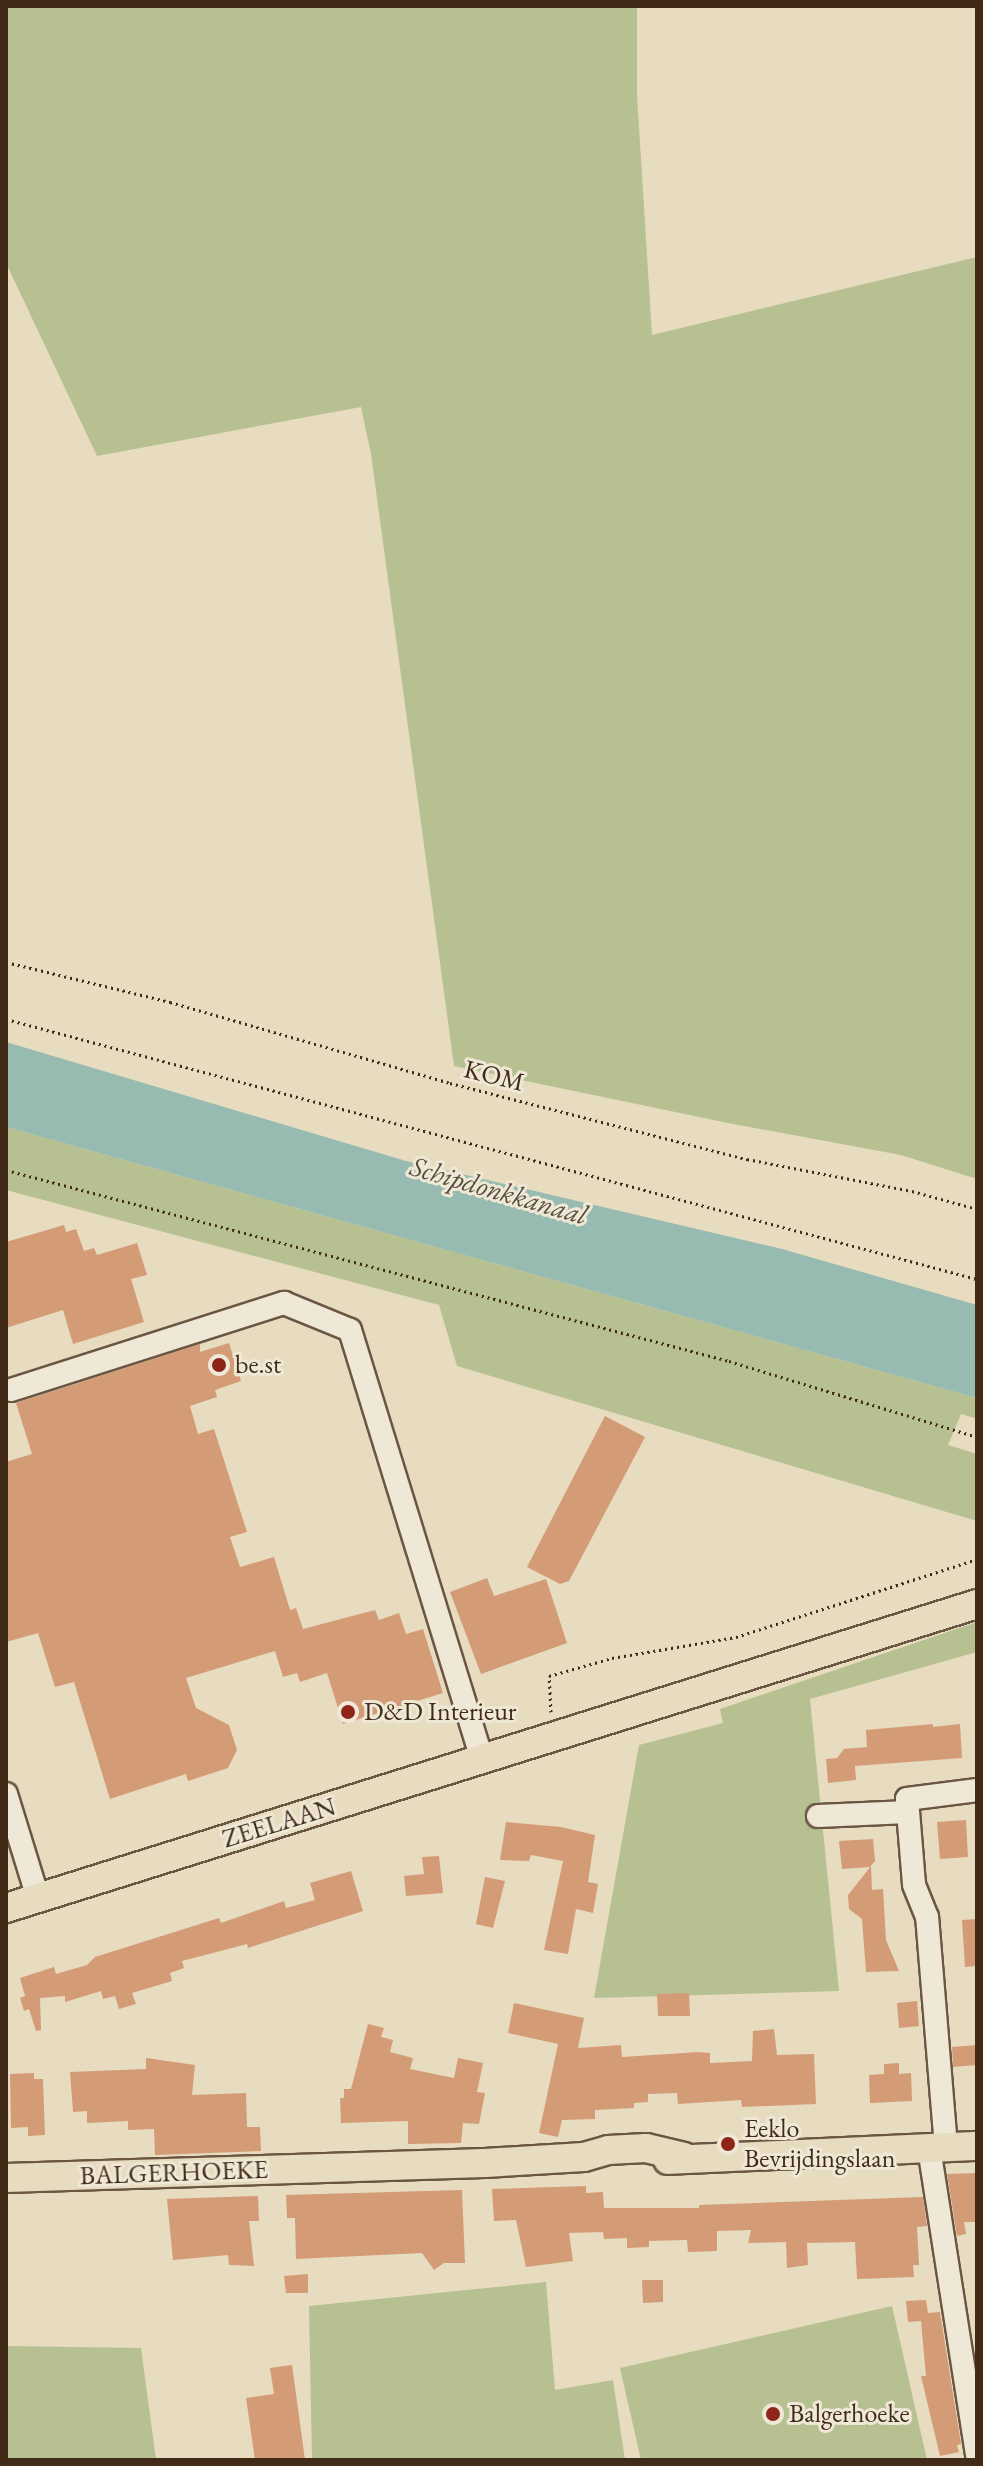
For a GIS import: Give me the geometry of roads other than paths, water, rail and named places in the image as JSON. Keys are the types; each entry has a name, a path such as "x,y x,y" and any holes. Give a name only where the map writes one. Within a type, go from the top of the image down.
{"main road":[{"name":"ZEELAAN","path":"6,1908 977,1604"},
{"name":"BALGERHOEKE","path":"6,2178 485,2163 561,2171 608,2162 684,2157 977,2146"}],"street":[{"path":"11,1390 284,1303 350,1330 482,1759"},
{"path":"818,1816 908,1805 977,1790"},
{"path":"6,1794 38,1898"},
{"path":"908,1805 914,1884 927,1917 938,2148 977,2454"}],"water":[{"name":"Schipdonkkanaal","path":"6,1042 406,1161 782,1249 977,1305 977,1398 6,1127"}],"place":[{"name":"be.st","path":"219,1365"},
{"name":"D&D Interieur","path":"348,1712"},
{"name":"Eeklo Bevrijdingslaan","path":"728,2144"},
{"name":"Balgerhoeke","path":"773,2414"}]}
